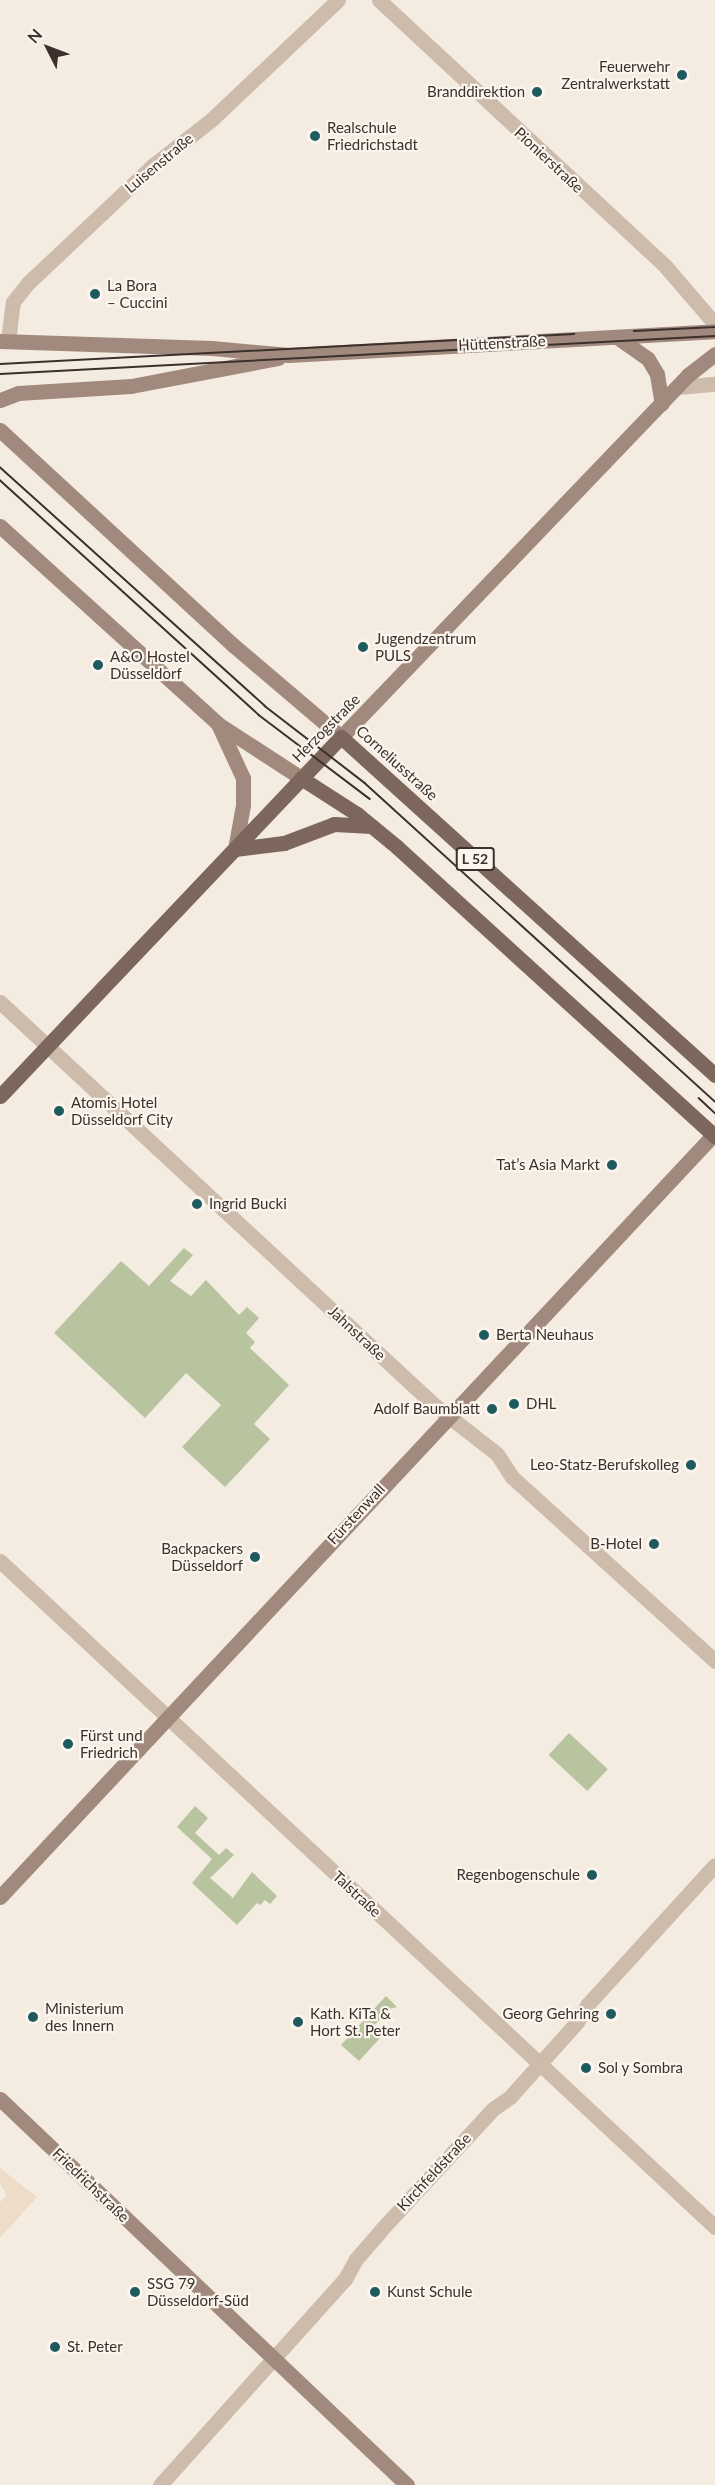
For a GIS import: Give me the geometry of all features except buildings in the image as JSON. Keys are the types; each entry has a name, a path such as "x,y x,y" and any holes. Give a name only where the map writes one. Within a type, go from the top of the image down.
{"main road":[{"name":"Hüttenstraße","path":"4,341 289,355 715,331"},
{"path":"617,337 641,353 653,367 662,404"},
{"name":"Herzogstraße","path":"0,1096 678,387 715,354"},
{"name":"Hüttenstraße","path":"0,400 18,393 131,386 217,372 289,355"},
{"name":"Corneliusstraße","path":"0,430 232,645 341,737 715,1075"},
{"name":"L 52","path":"0,526 218,724 371,826 714,1135"},
{"path":"218,724 243,778 243,805 235,849 284,843 334,824 371,826"},
{"name":"Fürstenwall","path":"0,1897 166,1717 714,1135"},
{"name":"Friedrichstraße","path":"0,2099 407,2485"}],"street":[{"name":"Luisenstraße","path":"4,341 10,311 28,283 151,166 211,120 338,0"},
{"name":"Pionierstraße","path":"379,0 666,267 715,324"},
{"path":"678,387 715,384"},
{"name":"Jahnstraße","path":"0,1002 433,1404 497,1454 512,1477 715,1661"},
{"name":"Talstraße","path":"0,1561 715,2227"},
{"name":"Kirchfeldstraße","path":"160,2485 345,2279 356,2259 380,2231 493,2109 510,2097 588,2004 715,1865"}],"green space":[{"path":"184,1248 193,1255 170,1281 191,1296 206,1280 239,1315 247,1307 259,1318 246,1333 255,1342 250,1348 289,1385 254,1424 270,1439 225,1487 182,1447 221,1405 186,1373 145,1418 54,1333 121,1261 149,1286"},
{"path":"569,1733 608,1769 587,1791 549,1755"},
{"path":"195,1806 208,1818 195,1833 219,1855 226,1848 234,1855 210,1878 233,1898 252,1872 277,1896 270,1904 265,1900 260,1905 257,1903 237,1925 192,1883 212,1859 177,1827"},
{"path":"386,1996 397,2007 389,2009 372,2028 381,2037 359,2061 341,2045"}],"shaded area":[{"path":"0,2168 37,2197 0,2238 0,2202 7,2195 0,2184"}],"tram line":[{"path":"634,331 715,327"},
{"path":"0,364 574,334"},
{"path":"0,374 715,336"},
{"path":"0,467 265,706 365,783 715,1101"},
{"path":"0,480 259,715 370,799"},
{"path":"699,1098 715,1113"}],"place":[{"name":"Feuerwehr Zentralwerkstatt","path":"682,75"},
{"name":"Branddirektion","path":"537,92"},
{"name":"Realschule Friedrichstadt","path":"315,136"},
{"name":"La Bora – Cuccini","path":"95,294"},
{"name":"Jugendzentrum PULS","path":"363,647"},
{"name":"A&O Hostel Düsseldorf","path":"98,665"},
{"name":"Atomis Hotel Düsseldorf City","path":"59,1111"},
{"name":"Tat’s Asia Markt","path":"612,1165"},
{"name":"Ingrid Bucki","path":"197,1204"},
{"name":"Berta Neuhaus","path":"484,1335"},
{"name":"DHL","path":"514,1404"},
{"name":"Adolf Baumblatt","path":"492,1409"},
{"name":"Leo-Statz-Berufskolleg","path":"691,1465"},
{"name":"B-Hotel","path":"654,1544"},
{"name":"Backpackers Düsseldorf","path":"255,1557"},
{"name":"Fürst und Friedrich","path":"68,1744"},
{"name":"Regenbogenschule","path":"592,1875"},
{"name":"Georg Gehring","path":"611,2014"},
{"name":"Ministerium des Innern","path":"33,2017"},
{"name":"Kath. KiTa & Hort St. Peter","path":"298,2022"},
{"name":"Sol y Sombra","path":"586,2068"},
{"name":"SSG 79 Düsseldorf-Süd","path":"135,2292"},
{"name":"Kunst Schule","path":"375,2292"},
{"name":"St. Peter","path":"55,2347"}]}
